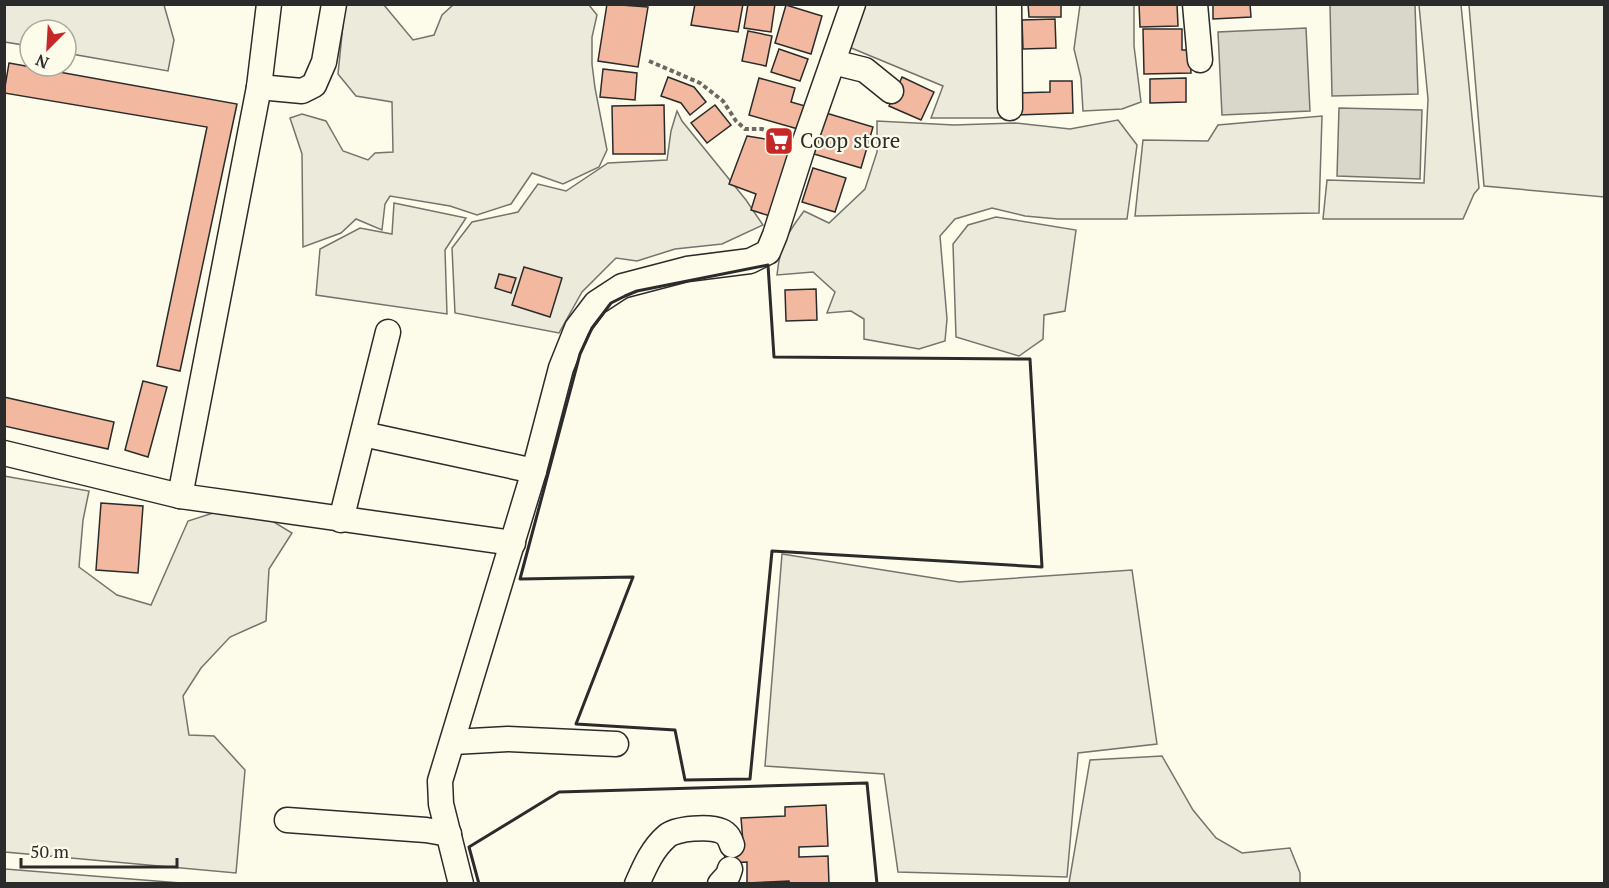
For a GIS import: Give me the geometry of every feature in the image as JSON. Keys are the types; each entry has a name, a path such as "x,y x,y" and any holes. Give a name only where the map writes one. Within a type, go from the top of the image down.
{"street":[{"path":"180,496 259,87 269,4"},
{"path":"259,87 302,91 314,85 324,62 334,4"},
{"path":"461,884 441,804 440,781 513,543 561,368 577,328 596,303 622,286 687,269 750,261 768,252 853,4"},
{"path":"1009,4 1010,108"},
{"path":"1195,4 1200,60"},
{"path":"833,62 865,70 891,92"},
{"path":"341,520 388,332"},
{"path":"363,434 534,471"},
{"path":"4,453 180,496 513,543"},
{"path":"453,742 508,739 616,744"},
{"path":"287,820 426,830 449,834"},
{"path":"638,884 654,849 670,834 710,828 728,836 732,845"}],"path":[{"path":"649,61 700,83 723,101 736,121 745,129 762,129 805,141"}],"shaded area":[{"path":"4,5 164,5 174,40 168,71 78,55 78,18 18,18 18,44 5,42"},
{"path":"345,5 384,5 413,40 434,35 442,15 453,5 589,5 597,15 592,37 592,64 607,150 599,167 563,184 532,173 511,204 477,215 450,206 390,196 385,204 382,230 356,219 341,233 303,247 302,154 290,118 302,114 326,121 343,151 368,160 375,153 393,152 392,102 356,96 338,74"},
{"path":"864,5 999,5 1001,118 931,118 943,86 849,47"},
{"path":"1080,5 1134,5 1134,46 1141,102 1122,109 1083,111 1081,78 1074,49"},
{"path":"1330,5 1415,5 1418,94 1332,96"},
{"path":"1419,5 1461,5 1479,188 1463,219 1323,219 1327,180 1424,183 1428,99"},
{"path":"1469,5 1604,5 1604,197 1484,186"},
{"path":"1306,28 1310,111 1222,115 1218,32"},
{"path":"1339,108 1422,110 1420,179 1337,176"},
{"path":"677,111 682,121 746,200 763,225 722,244 675,249 637,261 616,258 582,292 559,333 455,313 452,248 472,222 518,212 538,184 566,191 608,163 667,160 671,131"},
{"path":"1322,116 1319,213 1135,216 1143,140 1208,141 1218,125"},
{"path":"1118,120 1137,145 1127,219 1058,219 1025,216 992,208 955,219 940,236 947,319 945,341 919,349 864,339 864,319 851,311 827,313 835,292 813,272 777,275 785,241 804,211 829,223 865,189 877,152 877,121 954,125 1015,123 1070,129"},
{"path":"394,203 466,218 445,250 447,314 316,295 320,249 360,228 392,234"},
{"path":"996,217 1076,230 1065,311 1044,315 1043,339 1019,356 956,337 953,244 968,225"},
{"path":"4,476 89,491 83,520 79,567 117,595 151,605 188,521 213,513 264,516 292,533 269,569 266,621 230,637 201,668 183,696 189,735 214,736 245,770 236,873 5,852"},
{"path":"782,554 959,582 1132,570 1157,744 1078,753 1067,877 898,872 884,774 765,766"},
{"path":"1162,756 1193,810 1216,838 1242,853 1290,848 1300,873 1300,883 1069,883 1090,760"},
{"path":"5,869 181,883 5,883"}],"building":[{"path":"607,4 648,7 638,67 598,61"},
{"path":"695,4 743,4 738,32 691,25"},
{"path":"748,4 775,4 771,32 744,28"},
{"path":"1028,4 1061,4 1061,17 1029,17"},
{"path":"1139,4 1177,4 1178,26 1140,27"},
{"path":"1213,4 1250,4 1251,17 1213,19"},
{"path":"786,5 822,16 811,54 775,43"},
{"path":"1055,19 1056,48 1023,49 1022,20"},
{"path":"1143,29 1182,29 1182,50 1190,50 1191,73 1144,74"},
{"path":"748,31 772,36 766,66 742,61"},
{"path":"779,49 808,59 800,81 771,72"},
{"path":"9,63 18,65 18,78 78,78 78,75 237,104 180,371 157,366 207,127 4,93"},
{"path":"603,69 637,73 635,100 600,97"},
{"path":"668,77 694,87 706,102 690,115 681,103 661,96"},
{"path":"902,77 934,92 921,120 889,106"},
{"path":"759,78 795,88 791,102 805,106 798,129 749,115"},
{"path":"1186,78 1186,102 1150,103 1150,79"},
{"path":"1050,81 1072,81 1073,113 1017,115 1016,93 1050,92"},
{"path":"664,105 665,154 613,154 612,106"},
{"path":"715,105 731,125 707,143 691,123"},
{"path":"826,113 873,127 861,168 814,154"},
{"path":"747,136 795,144 770,216 751,210 756,194 729,184"},
{"path":"813,168 846,178 835,212 802,202"},
{"path":"524,267 562,278 550,317 512,305"},
{"path":"499,274 516,278 511,293 495,288"},
{"path":"816,289 817,320 786,321 785,290"},
{"path":"143,381 167,387 148,457 125,450"},
{"path":"4,397 114,422 108,449 4,426"},
{"path":"101,503 143,506 138,573 96,570"},
{"path":"826,805 828,846 799,847 799,857 828,856 829,884 790,884 789,881 747,883 747,862 725,863 724,843 743,842 741,818 785,816 785,807"}],"wall":[{"path":"768,265 774,357 1030,359 1042,567 772,551 750,779 685,780 675,730 576,724 633,577 520,579 580,354 592,328 611,303 637,291 768,265"},
{"path":"479,884 469,847 559,792 867,783 877,884"}],"place":[{"name":"Coop store","path":"779,141"}]}
